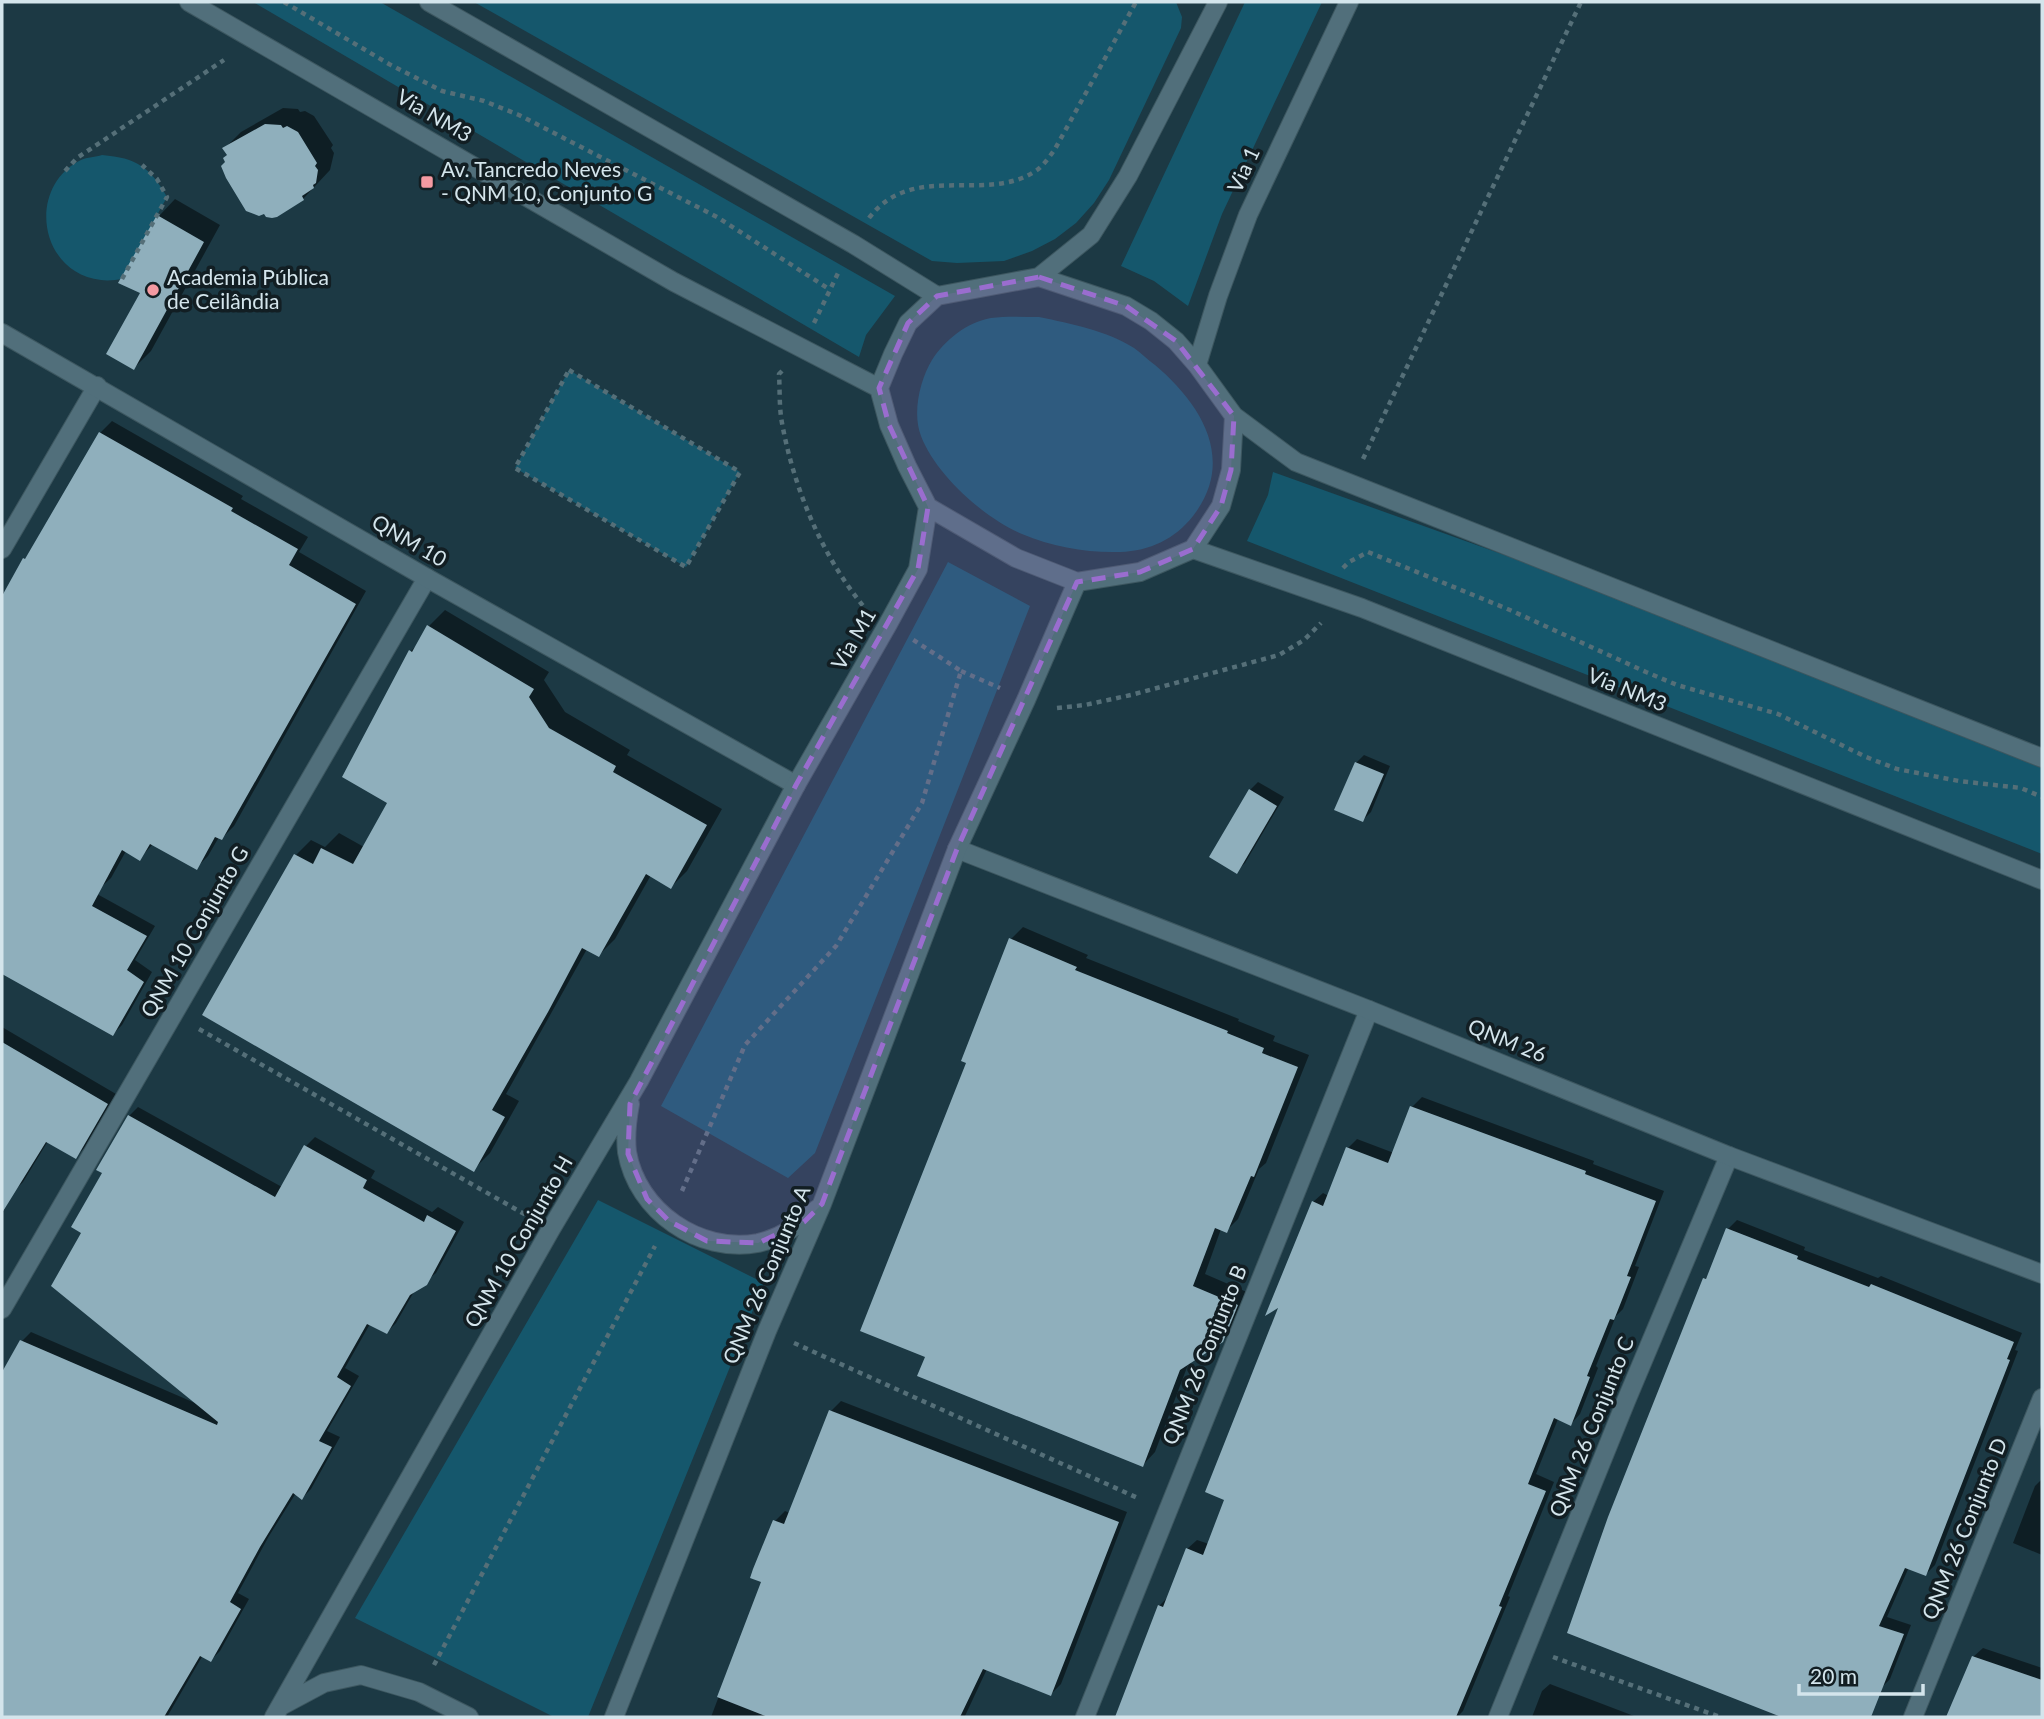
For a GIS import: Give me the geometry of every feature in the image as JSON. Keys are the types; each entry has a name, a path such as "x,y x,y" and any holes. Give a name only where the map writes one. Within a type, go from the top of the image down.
{"main road":[{"name":"Via NM3","path":"189,2 674,282 879,388"},
{"path":"429,2 841,238 937,296"},
{"path":"1218,2 1128,176 1091,235 1040,276 937,296 908,323 879,388 889,425 906,466 928,507 1016,558 1077,582 1140,572 1193,549 1221,506 1231,470 1234,416"},
{"name":"Via 1","path":"1197,365 1218,296 1248,215 1349,2"},
{"path":"1040,276 1126,306 1151,321 1176,341 1197,365 1234,416 1296,462 2042,758"},
{"name":"QNM 10","path":"2,333 427,578 796,785"},
{"path":"2,549 97,387"},
{"name":"Via M1","path":"796,785 918,569 928,507"},
{"name":"Via NM3","path":"1193,549 1362,608 2042,880"},
{"name":"QNM 10 Conjunto G","path":"2,1309 427,578"},
{"path":"957,849 1077,582"},
{"name":"QNM 10 Conjunto H","path":"277,1712 551,1229 639,1082 796,785"},
{"name":"QNM 26","path":"957,849 1369,1010 1730,1156 2042,1274"},
{"name":"QNM 26 Conjunto A","path":"614,1717 767,1331 822,1204 957,849"},
{"name":"QNM 26 Conjunto B","path":"1085,1717 1369,1010"},
{"path":"639,1082 630,1104 626,1129 628,1154 635,1177 647,1199 676,1226 707,1241 732,1245 758,1243 782,1235 804,1222 822,1204"},
{"name":"QNM 26 Conjunto C","path":"1498,1717 1730,1156"},
{"name":"QNM 26 Conjunto D","path":"1913,1717 2042,1398"},
{"path":"277,1712 324,1683 361,1675 419,1692 469,1717"}],"path":[{"path":"284,2 389,64 442,91 484,101 519,116 717,217 829,289"},
{"path":"1351,485 1581,2"},
{"path":"65,171 77,158 224,60"},
{"path":"122,279 167,197 157,179 142,165"},
{"path":"569,370 740,472 686,567 515,468 569,370"},
{"path":"174,1015 551,1229"},
{"path":"767,1331 1166,1511"},
{"path":"1526,1647 1720,1717"}],"highlighted area":[{"path":"1039,277 1126,306 1176,341 1234,416 1231,470 1221,506 1193,549 1140,572 1077,582 957,849 822,1204 804,1222 758,1243 707,1241 669,1221 647,1199 628,1154 630,1104 796,785 918,569 928,507 889,425 879,388 908,323 937,296"}],"shaded area":[{"path":"253,2 380,2 895,296 866,335 859,357"},
{"path":"474,2 1176,2 1182,17 1181,28 1109,180 1094,203 1076,223 1055,239 1004,261 957,263 932,261"},
{"path":"1245,2 1322,2 1222,214 1188,306 1154,281 1121,266"},
{"path":"102,155 125,159 141,166 155,178 167,197 122,279 115,280 101,280 80,274 64,262 53,246 47,228 47,208 52,189 64,173 81,160"},
{"path":"1039,317 1100,332 1134,348 1171,380 1198,414 1212,453 1212,474 1206,495 1193,516 1170,537 1142,549 1120,552 1070,548 1034,539 1007,527 977,506 950,480 928,451 918,427 917,407 924,377 937,353 957,333 973,323 991,318"},
{"path":"569,370 740,472 686,567 515,468"},
{"path":"1273,472 1714,630 2042,765 2042,854 1247,541 1268,495"},
{"path":"948,562 1030,606 815,1153 788,1178 661,1106"},
{"path":"598,1200 764,1283 588,1717 554,1717 355,1618"}],"building":[{"path":"265,124 281,125 283,128 287,126 298,132 317,163 315,166 318,170 314,188 302,196 304,200 272,218 246,211 221,166 227,155 222,148"},
{"name":"Academia Pública de Ceilândia","path":"157,215 204,242 134,370 106,354 140,293 118,283"},
{"path":"99,432 233,508 231,511 298,549 289,565 356,604 222,840 215,837 197,870 150,844 140,861 122,850 92,906 147,936 127,970 144,982 113,1036 2,974 2,596"},
{"path":"427,625 534,689 529,697 549,728 616,766 613,772 707,825 671,889 646,874 599,957 582,948 492,1110 505,1117 474,1172 202,1015 294,854 313,864 321,848 353,864 387,803 342,777 409,650 412,652"},
{"path":"1355,762 1384,774 1363,822 1334,810"},
{"path":"1249,789 1277,806 1237,874 1209,857"},
{"path":"1009,938 1077,967 1075,970 1228,1031 1227,1033 1264,1048 1262,1053 1298,1067 1254,1177 1251,1176 1227,1233 1215,1228 1193,1286 1238,1305 1223,1342 1180,1370 1143,1467 917,1376 925,1357 860,1331 966,1063 961,1061"},
{"path":"2,1042 108,1104 76,1159 46,1142 2,1213"},
{"path":"1410,1106 1586,1171 1585,1174 1656,1201 1627,1276 1631,1277 1614,1320 1610,1319 1587,1376 1590,1377 1571,1426 1554,1418 1528,1484 1546,1491 1456,1717 1115,1717 1158,1605 1163,1607 1186,1548 1203,1555 1224,1500 1205,1492 1278,1308 1265,1316 1312,1201 1323,1206 1346,1147 1388,1163"},
{"path":"128,1115 275,1197 304,1145 367,1180 363,1188 424,1222 427,1215 456,1231 427,1285 410,1295 387,1334 367,1324 337,1377 351,1386 319,1441 332,1447 302,1500 293,1493 260,1547 230,1602 241,1609 211,1662 200,1656 164,1717 2,1717 2,1372 20,1340 217,1425 218,1422 51,1286 81,1233 71,1227 102,1173 96,1170"},
{"path":"1726,1228 1798,1256 1797,1259 1869,1287 1871,1284 2014,1342 2007,1359 2010,1360 1926,1576 1905,1568 1879,1626 1904,1634 1871,1717 1781,1717 1567,1633 1608,1517 1703,1278 1706,1279"},
{"path":"829,1410 1119,1522 1051,1696 983,1669 960,1717 768,1717 717,1697 761,1582 750,1578 753,1569 773,1520 784,1524"},
{"path":"1972,1656 2042,1680 2042,1717 1946,1717"}],"place":[{"name":"Av. Tancredo Neves - QNM 10, Conjunto G","path":"427,182"},
{"name":"Academia Pública de Ceilândia","path":"153,290"}]}
